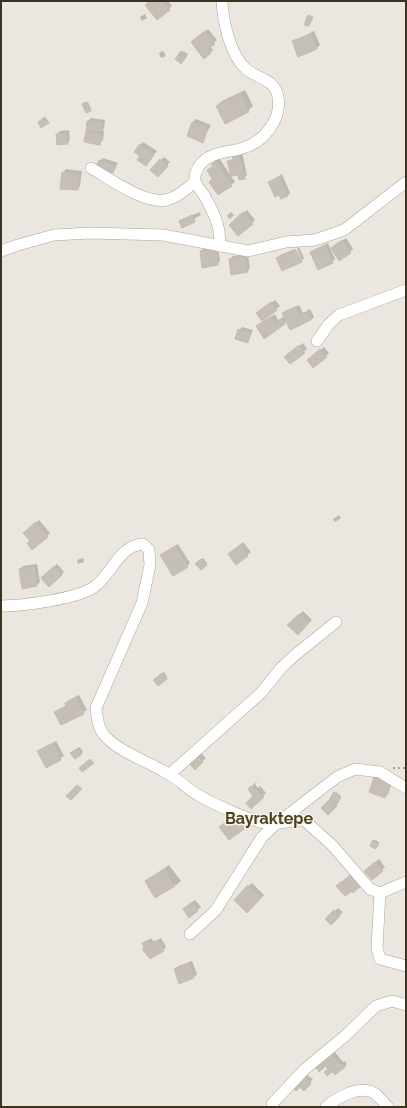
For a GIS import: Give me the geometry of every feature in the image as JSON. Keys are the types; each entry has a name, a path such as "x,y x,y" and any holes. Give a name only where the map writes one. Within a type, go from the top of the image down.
{"street":[{"path":"219,246 221,235 215,216 195,182 197,170 206,159 221,152 244,148 256,142 272,126 278,113 278,98 274,86 270,81 245,68 238,58 225,28 222,1"},
{"path":"91,168 142,197 156,200 166,200 174,197 195,182"},
{"path":"1,251 18,244 54,236 90,233 163,236 248,251 286,242 315,240 344,230 362,218 391,192 406,182"},
{"path":"317,341 329,324 339,315 406,290"},
{"path":"1,606 40,603 93,588 103,579 120,556 134,545 143,544 149,550 150,565 142,603 96,708 97,722 105,735 118,748 170,774 198,795 223,807 264,823 276,824 290,820 304,820 332,845 370,889 380,893 406,882"},
{"path":"170,774 261,693 282,667 336,622"},
{"path":"190,934 216,910 262,837 276,824 337,777 355,768 380,772 406,788"},
{"path":"380,893 377,948 380,959 406,966"},
{"path":"272,1104 305,1069 345,1036 376,1006 392,1001 406,1004"},
{"path":"326,1107 334,1100 359,1090 374,1093 388,1107"}],"building":[{"path":"150,1 163,1 170,10 157,20 145,5"},
{"path":"308,15 313,17 309,26 304,25"},
{"path":"205,31 215,44 208,49 211,53 204,59 191,42"},
{"path":"311,34 317,49 298,57 292,41"},
{"path":"181,51 187,56 181,64 175,59"},
{"path":"240,94 249,112 225,124 216,106"},
{"path":"87,102 91,111 86,113 82,104"},
{"path":"45,117 49,123 41,128 38,122"},
{"path":"87,121 103,123 102,132 86,130"},
{"path":"192,122 208,128 203,143 187,136"},
{"path":"86,131 102,134 100,145 84,142"},
{"path":"67,133 68,144 57,145 56,134"},
{"path":"140,144 154,155 146,166 137,160 140,156 134,152"},
{"path":"239,154 245,179 239,180 238,175 231,176 227,161 234,160 232,156"},
{"path":"160,159 168,166 158,177 150,170"},
{"path":"99,160 116,166 113,173 96,167"},
{"path":"216,161 232,186 218,195 209,182 212,179 207,170 213,166 211,164"},
{"path":"62,172 79,174 78,190 60,189"},
{"path":"279,177 288,196 281,199 279,195 275,197 268,182"},
{"path":"243,212 253,224 238,236 229,225"},
{"path":"192,215 195,222 182,228 179,221"},
{"path":"342,240 351,253 339,261 331,248"},
{"path":"325,245 333,263 318,270 310,252"},
{"path":"215,249 218,265 202,268 200,251"},
{"path":"296,250 302,262 282,271 276,258"},
{"path":"245,256 248,272 231,275 229,259"},
{"path":"271,302 277,310 262,321 256,313"},
{"path":"296,307 299,315 307,312 311,320 290,330 282,313"},
{"path":"271,317 275,323 282,319 285,324 264,339 256,326"},
{"path":"238,329 250,333 248,343 235,339"},
{"path":"299,345 305,353 290,364 284,357"},
{"path":"320,349 327,357 313,368 307,360"},
{"path":"36,522 48,537 32,550 27,543 30,541 23,533"},
{"path":"240,545 248,556 236,565 228,554"},
{"path":"175,546 188,567 173,576 160,555"},
{"path":"201,559 207,565 201,570 195,564"},
{"path":"34,566 37,586 22,589 19,569"},
{"path":"54,566 62,575 49,587 41,578"},
{"path":"299,614 309,623 298,635 287,625"},
{"path":"162,673 167,679 158,686 153,680"},
{"path":"76,697 84,714 61,725 54,712 66,706 65,703"},
{"path":"53,743 61,760 46,768 37,751"},
{"path":"78,748 82,754 75,759 70,753"},
{"path":"195,753 203,762 195,770 187,761"},
{"path":"90,759 94,763 82,772 79,768"},
{"path":"374,777 391,783 385,798 369,792"},
{"path":"77,785 82,789 71,800 66,796"},
{"path":"251,786 264,797 251,809 246,803 253,796 248,789"},
{"path":"334,792 341,798 337,803 330,798"},
{"path":"330,799 337,806 328,815 321,808"},
{"path":"235,815 242,823 244,821 248,826 229,840 219,827"},
{"path":"373,840 379,844 375,849 370,846"},
{"path":"375,862 383,871 372,880 364,871"},
{"path":"164,869 175,886 155,898 145,881"},
{"path":"350,875 360,887 353,893 343,881"},
{"path":"342,881 351,892 345,896 336,886"},
{"path":"248,885 261,898 247,913 234,900"},
{"path":"192,902 198,911 189,918 183,909"},
{"path":"334,910 340,916 331,925 325,919"},
{"path":"148,940 150,944 158,940 164,951 150,959 142,949 144,948 142,943"},
{"path":"189,963 194,978 179,984 174,969"},
{"path":"331,1053 339,1064 341,1063 345,1067 335,1075 332,1072 327,1076 324,1072 328,1069 326,1066 319,1072 314,1065"},
{"path":"305,1076 311,1083 304,1091 301,1088 303,1085 296,1091 290,1085"}],"district":[{"name":"Bayraktepe","path":"269,818"}]}
